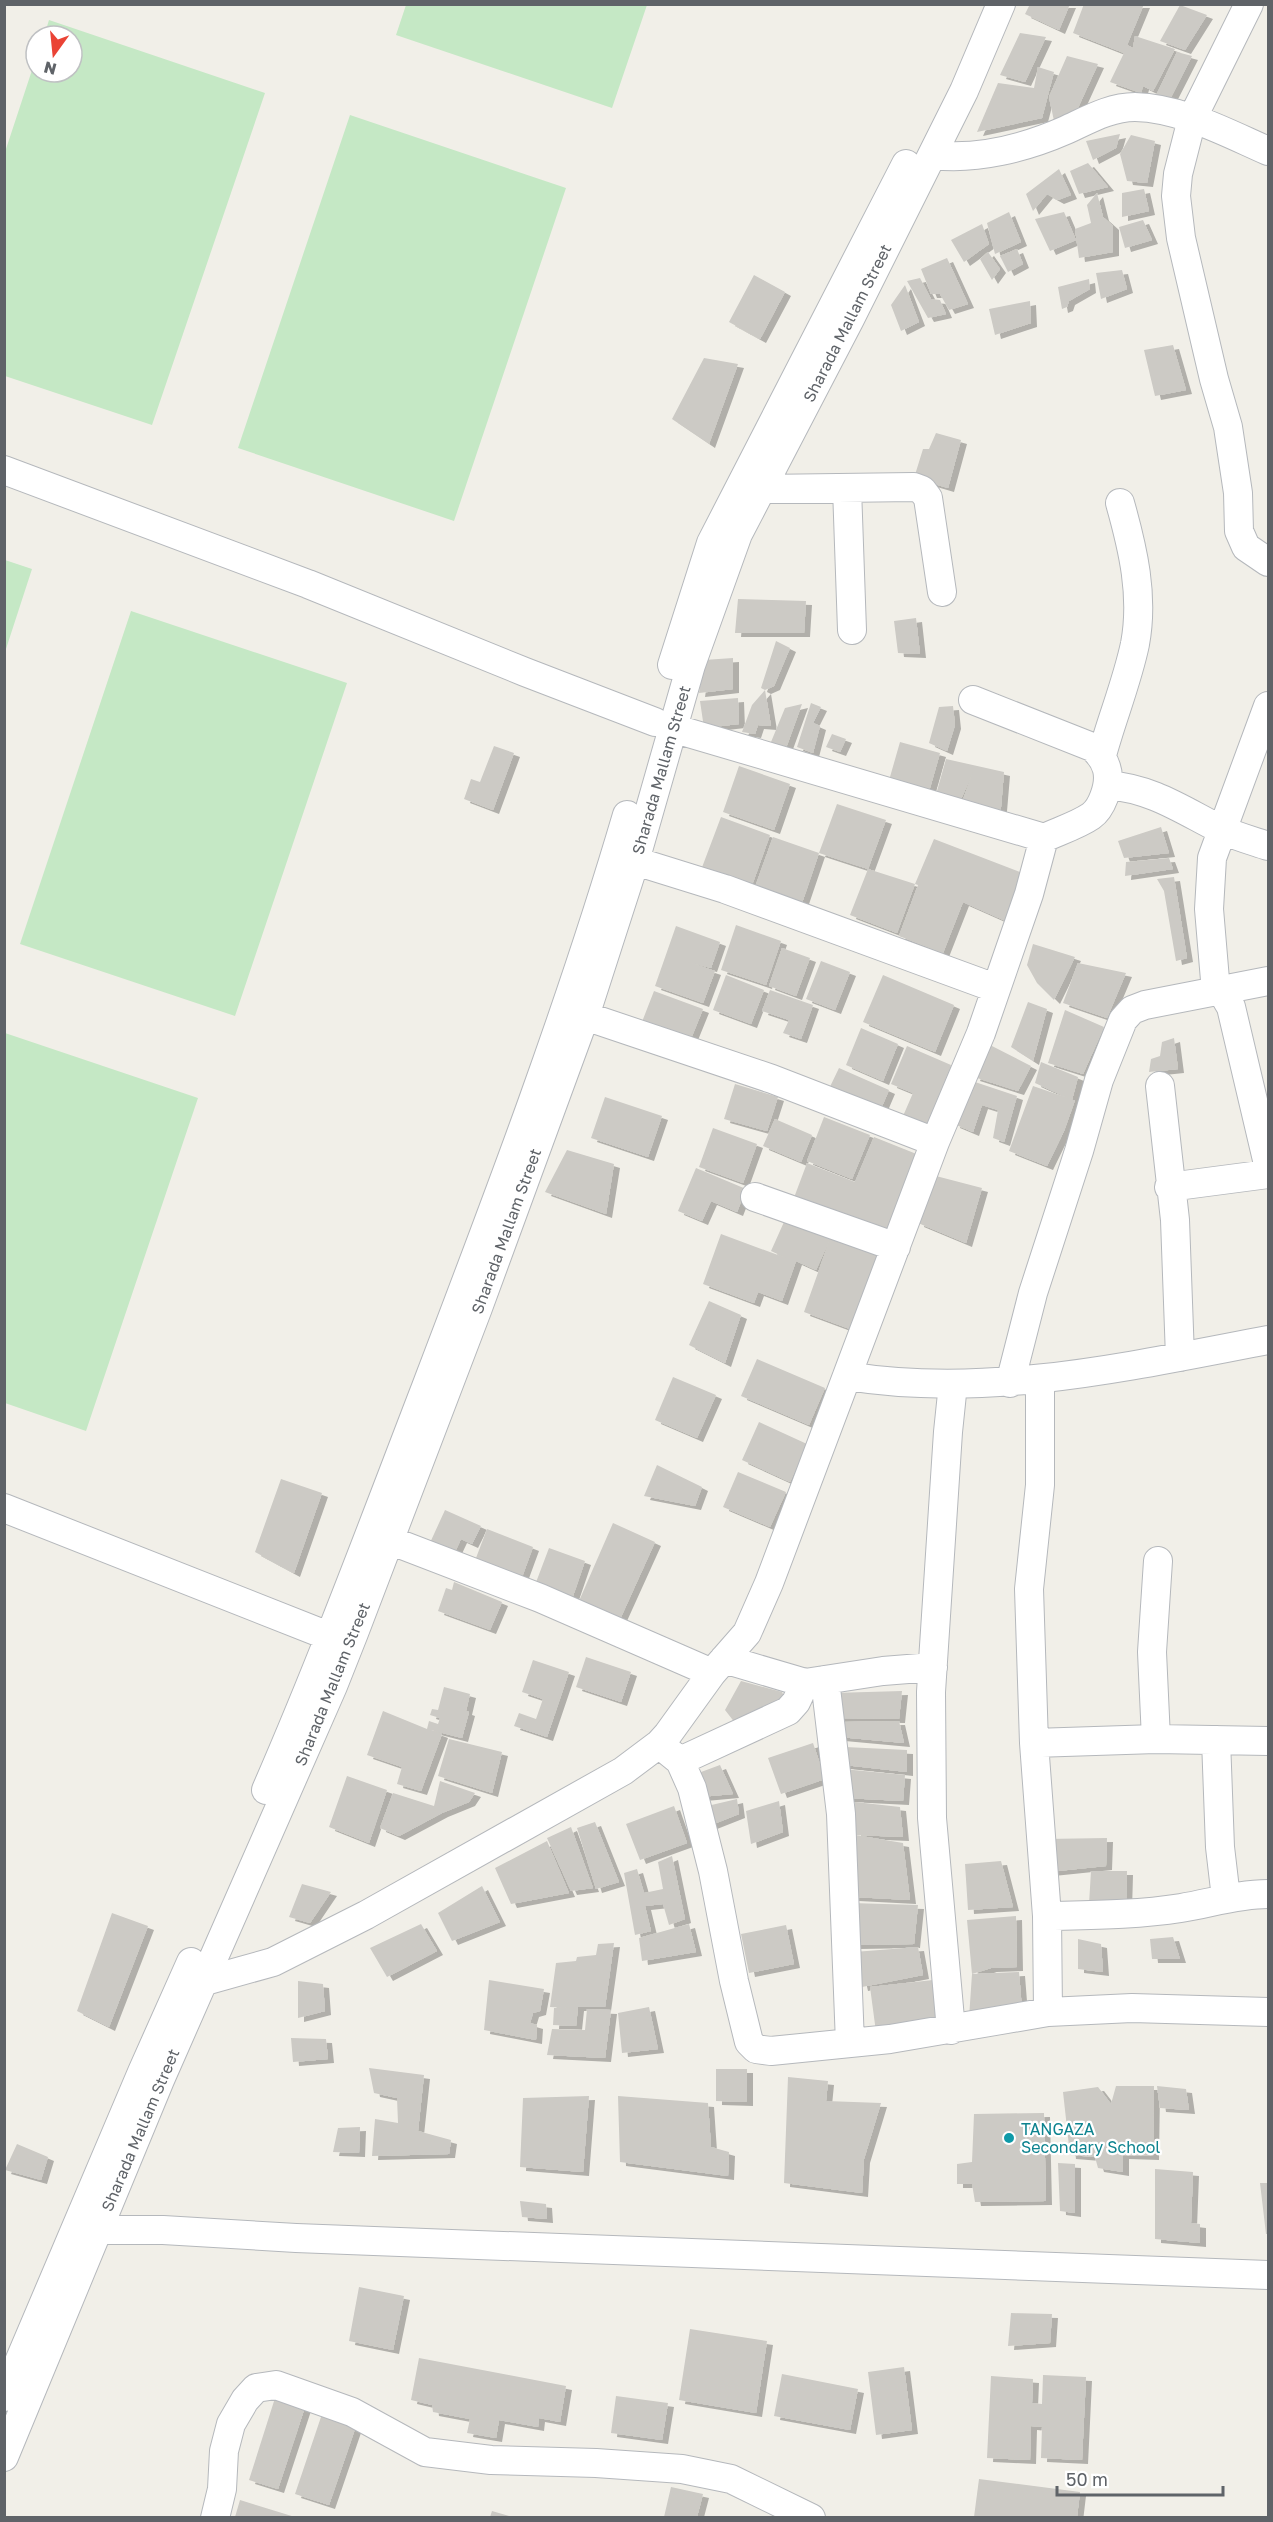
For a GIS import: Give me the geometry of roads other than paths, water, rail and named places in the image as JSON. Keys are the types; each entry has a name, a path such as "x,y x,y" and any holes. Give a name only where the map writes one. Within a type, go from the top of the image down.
{"street":[{"name":"Sharada Mallam Street","path":"196,1976 333,1686 482,1297 585,1016 635,861 664,725 711,543 931,115 980,4"},
{"name":"Sharada Mallam Street","path":"4,2397 160,2080 196,1976 331,1637 459,1301 566,1009 616,855 664,725 691,665 738,534 933,155 964,91 1001,4"},
{"path":"1250,4 1192,119 1178,174 1176,196 1178,225 1214,379 1228,427 1238,494 1239,531 1246,547 1269,562"},
{"path":"933,155 964,157 998,152 1064,131 1121,108 1136,107 1160,110 1192,119 1269,151"},
{"path":"4,470 308,584 525,672 664,725 1044,838 1095,813 1108,785 1107,764 1102,755 1092,747 973,700"},
{"path":"760,489 914,487 921,490 928,498 942,592"},
{"path":"847,489 852,630"},
{"path":"1102,755 1135,643 1138,608 1136,568 1120,503"},
{"path":"1269,706 1221,829 1210,868 1209,909 1215,980 1232,1006 1269,1164"},
{"path":"1108,785 1126,786 1169,801 1221,829 1269,846"},
{"path":"670,1753 718,1666 747,1633 769,1582 935,1142 981,1033 1029,894 1044,838"},
{"path":"635,861 725,889 995,988"},
{"path":"1010,1383 1033,1293 1079,1152 1099,1080 1118,1029 1128,1013 1137,1008 1220,989 1269,981"},
{"path":"585,1016 772,1079 935,1142"},
{"path":"1160,1086 1178,1264 1180,1357"},
{"path":"1169,1188 1269,1174"},
{"path":"755,1197 896,1247"},
{"path":"847,1376 883,1382 1010,1383 1180,1357 1269,1340"},
{"path":"1040,1379 1040,1485 1029,1589 1034,1743 1047,1916 1048,2012"},
{"path":"951,2030 932,1818 931,1692 953,1384"},
{"path":"4,1508 331,1637"},
{"path":"388,1540 718,1666 815,1682 883,1671 933,1667"},
{"path":"1156,1739 1152,1652 1158,1561"},
{"path":"196,1976 273,1962 366,1915 623,1771 788,1711 815,1682"},
{"path":"815,1682 840,1814 850,2043"},
{"path":"1034,1743 1156,1739 1269,1741"},
{"path":"1216,1740 1220,1847 1226,1898"},
{"path":"670,1753 692,1788 713,1871 734,1981 749,2042 756,2049 771,2050 850,2043 951,2030 1048,2012 1132,2008 1269,2012"},
{"path":"1047,1916 1120,1914 1182,1908 1226,1898 1269,1894"},
{"name":"Sharada Mallam Street","path":"4,2457 88,2227"},
{"path":"88,2227 296,2238 1269,2275"},
{"path":"215,2517 222,2489 224,2451 231,2424 245,2400 256,2388 276,2385 352,2412 425,2452 491,2460 596,2463 682,2469 731,2479 811,2517"}],"place":[{"name":"TANGAZA Secondary School","path":"1009,2138"}]}
